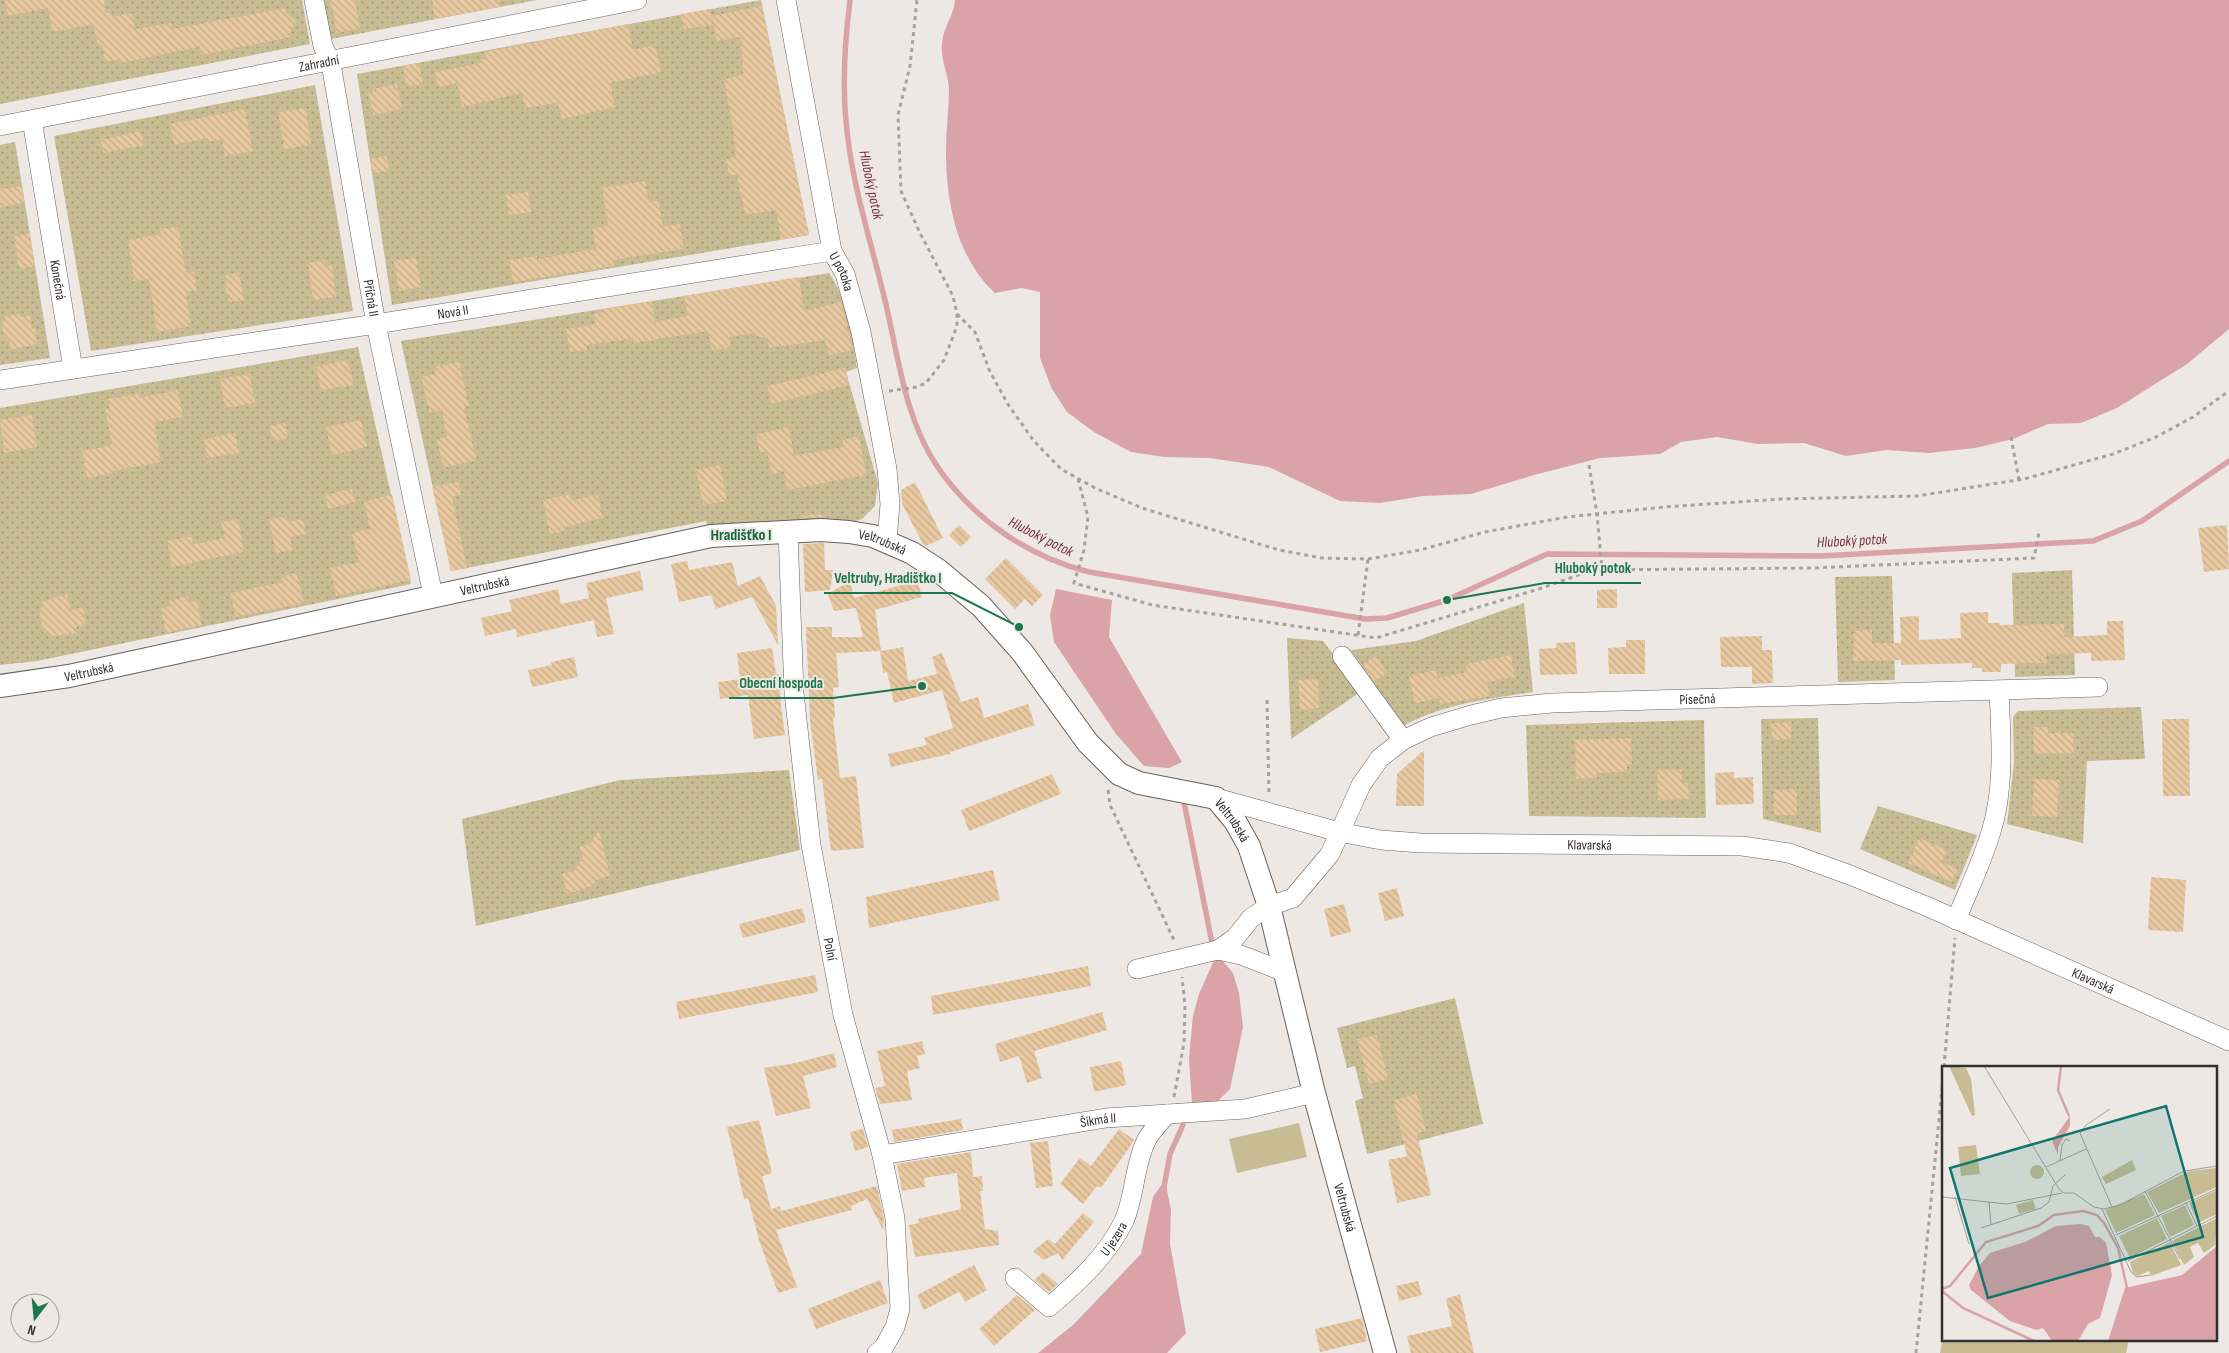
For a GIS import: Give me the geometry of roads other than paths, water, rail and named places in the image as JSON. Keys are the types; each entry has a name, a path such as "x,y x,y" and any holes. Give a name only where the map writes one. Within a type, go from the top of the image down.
{"street":[{"name":"Příčná II","path":"314,0 323,46 330,61 376,324 433,595"},
{"name":"Zahradní","path":"0,126 637,0"},
{"name":"U potoka","path":"786,0 832,251 845,274 861,332 888,470 890,504 887,541"},
{"name":"Konečná","path":"32,120 73,369"},
{"name":"Nová II","path":"73,369 376,324 832,251"},
{"path":"0,380 73,369"},
{"name":"Veltrubská","path":"0,686 70,676 433,595 711,536 821,530 849,532 887,541 938,570 981,606 1022,652 1088,743 1119,774 1139,783 1216,798 1235,821 1249,846 1269,906 1314,1093 1385,1353"},
{"name":"Polní","path":"788,533 794,693 811,845 843,1015 882,1155 895,1218 900,1309 895,1327 884,1347 877,1353"},
{"path":"1342,656 1403,740"},
{"name":"Písečná","path":"1269,906 1293,898 1330,854 1361,785 1380,758 1403,740 1431,727 1471,714 1501,708 1552,703 2098,687"},
{"path":"1956,920 1992,830 1998,790 2001,734 1999,691"},
{"name":"Klavarská","path":"1216,798 1339,832 1381,840 1421,843 1742,846 1789,853 1909,899 2229,1041"},
{"path":"1137,969 1218,950 1235,938 1251,918 1269,906"},
{"path":"1218,950 1241,955 1285,972"},
{"name":"Šikmá II","path":"882,1155 1106,1118 1245,1109 1314,1093"},
{"name":"U jezera","path":"1014,1278 1049,1307 1094,1265 1111,1244 1124,1220 1132,1196 1136,1167 1147,1139 1167,1114"}],"waterway":[{"name":"Hluboký potok","path":"850,0 844,75 849,145 857,192 887,309 900,370 918,430 937,466 967,503 1003,533 1044,556 1066,565 1089,572 1365,619 1387,618 1447,600 1547,554 1821,556 2093,541 2142,521 2229,461"},
{"path":"1184,802 1212,943"},
{"path":"1164,1187 1170,1154 1183,1125"}],"place":[{"name":"Hluboký potok","path":"1447,600"},
{"name":"Veltruby, Hradištko I","path":"1019,627"},
{"name":"Obecní hospoda","path":"922,686"}],"district":[{"name":"Hradišťko I","path":"741,535"}]}
